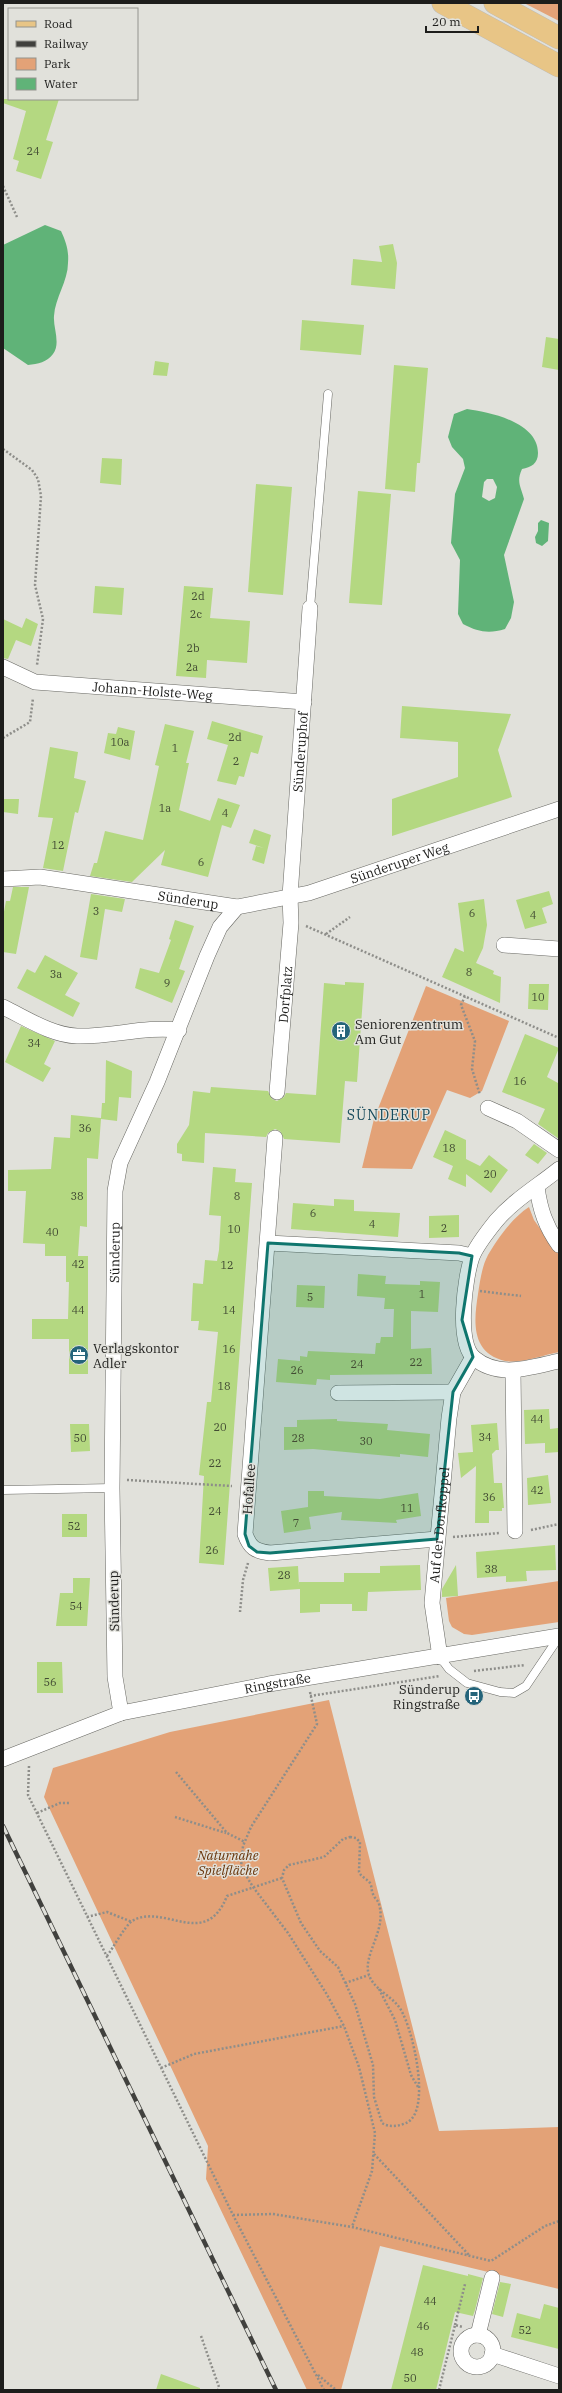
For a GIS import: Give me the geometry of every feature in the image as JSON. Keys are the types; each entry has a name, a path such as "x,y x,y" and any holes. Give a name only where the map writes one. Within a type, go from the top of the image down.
{"main road":[{"path":"443,3 559,66"},
{"path":"495,3 559,38"}],"street":[{"name":"Sünderuphof","path":"290,896 310,608"},
{"name":"Johann-Holste-Weg","path":"3,667 35,682 304,702"},
{"name":"Sünderuper Weg","path":"237,906 290,896 331,886 559,809"},
{"name":"Sünderup","path":"3,879 40,877 237,906"},
{"name":"Dorfplatz","path":"277,1092 291,923 290,896"},
{"name":"Sünderup","path":"121,1713 115,1678 112,1488 114,1191 120,1162 157,1082 220,927 237,906"},
{"path":"504,944 559,949"},
{"path":"3,1007 52,1031 76,1036 156,1028 179,1030"},
{"path":"488,1108 517,1121 559,1150"},
{"name":"Hofallee","path":"254,1550 249,1546 245,1534 275,1138"},
{"path":"559,1169 537,1187 515,1202 496,1222 472,1256 462,1320 466,1339 473,1357 492,1367 513,1371 559,1361"},
{"path":"537,1187 539,1204 546,1228 559,1245"},
{"path":"268,1243 459,1253 472,1256"},
{"name":"Auf der Dorfkoppel","path":"440,1657 432,1603 436,1539 453,1392 473,1357"},
{"path":"513,1371 515,1531"},
{"path":"338,1392 453,1392"},
{"path":"254,1550 270,1554 436,1539"},
{"name":"Ringstraße","path":"3,1759 121,1713 269,1684 440,1657 559,1636"},
{"path":"479,2333 492,2278"},
{"path":"479,2333 491,2344 492,2354 487,2363 482,2366 472,2366 464,2359 462,2355 462,2344 469,2337 479,2333"},
{"path":"492,2354 559,2376"}],"lane":[{"path":"310,608 328,394"},
{"path":"3,1490 112,1488"},
{"path":"440,1657 454,1674 468,1683 500,1692 514,1693 526,1686 559,1636"}],"path":[{"path":"3,186 16,217"},
{"path":"3,449 32,470 38,479 41,496 35,585 43,619 30,722 3,738"},
{"path":"326,934 350,917"},
{"path":"291,923 309,926 559,1038"},
{"path":"465,996 461,1005 474,1041 472,1069 478,1090 488,1108"},
{"path":"466,1289 521,1296"},
{"path":"112,1488 124,1479 249,1486"},
{"path":"240,1612 245,1570 254,1550"},
{"path":"304,1696 540,1663"},
{"path":"311,1696 317,1724 251,1827 245,1842 241,1867 253,1887 288,1933 344,2026 359,2067 375,2133 372,2171 352,2227"},
{"path":"30,1758 28,1795 36,1813 233,2215 324,2390"},
{"path":"176,1772 226,1833"},
{"path":"36,1813 60,1803 70,1803"},
{"path":"175,1817 226,1833 245,1842"},
{"path":"356,1838 361,1848 359,1872 371,1884 372,1894 379,1903 381,1919 380,1929 367,1966 369,1975 402,2010 412,2042 418,2069 419,2104 416,2114 413,2118 396,2126 386,2126 382,2123 374,2096 373,2065 355,2004 338,1967 320,1951 301,1923 282,1878 284,1870 289,1865 324,1857 343,1839 356,1838"},
{"path":"107,1956 132,1922 144,1917 160,1917 188,1924 210,1919 218,1913 227,1896 282,1878"},
{"path":"87,1917 106,1912 132,1922"},
{"path":"345,1983 369,1975"},
{"path":"378,1986 395,2020 411,2075 419,2088"},
{"path":"161,2068 194,2054 344,2026"},
{"path":"373,2154 469,2256"},
{"path":"233,2215 273,2214 352,2227 491,2261 545,2226 559,2221"},
{"path":"439,2390 465,2284"},
{"path":"455,2325 479,2333"},
{"path":"201,2336 219,2387 218,2390"},
{"path":"316,2374 336,2390"}],"highlighted area":[{"path":"268,1243 459,1253 472,1256 462,1320 473,1357 453,1392 437,1539 270,1553 257,1552 249,1546 245,1534"}],"green space":[{"path":"524,3 559,3 559,21"},
{"path":"426,986 509,1021 482,1091 470,1098 447,1090 412,1169 362,1168 374,1119"},
{"path":"529,1207 534,1220 559,1255 559,1352 511,1362 494,1357 485,1351 480,1343 476,1325 477,1304 484,1264 488,1255 511,1222"},
{"path":"559,1581 559,1622 472,1635 464,1634 452,1627 449,1621 446,1598"},
{"name":"Naturnahe Spielfläche","path":"329,1700 439,2131 559,2127 559,2289 380,2246 341,2390 307,2390 206,2179 208,2146 44,1797 53,1768 170,1732"}],"water":[{"path":"45,225 61,231 68,250 67,270 55,309 54,321 57,340 55,350 51,357 45,361 28,365 3,348 3,245"},
{"path":"467,409 511,420 530,433 536,442 538,453 537,460 531,466 522,469 519,477 524,499 504,555 514,602 511,618 505,629 499,631 489,632 474,629 463,624 458,614 460,560 451,543 455,494 465,468 463,459 452,447 448,437 454,414","holes":["487,479 493,479 497,487 495,498 489,501 482,497 484,482"]},
{"path":"541,520 549,523 548,541 542,546 536,543 535,537 538,531 538,523"}],"building":[{"path":"3,99 59,100 46,140 53,142 41,179 16,171 19,161 13,159 26,111 3,103"},
{"path":"393,244 397,263 395,289 351,285 353,259 382,262 379,246"},
{"path":"302,320 364,325 361,355 300,350"},
{"path":"546,337 559,339 559,370 542,367"},
{"path":"155,361 169,363 167,376 153,375"},
{"path":"394,365 428,368 420,463 417,463 415,492 385,489"},
{"path":"102,458 122,459 121,485 100,483"},
{"path":"256,484 292,487 283,595 248,592"},
{"path":"358,491 391,494 382,605 349,603"},
{"path":"95,586 124,588 122,615 93,613"},
{"path":"184,586 213,588 210,618 250,621 247,663 207,660 206,678 176,676"},
{"path":"26,618 38,624 31,646 16,640 8,659 3,658 3,619 22,628"},
{"path":"402,706 511,714 498,750 512,797 392,836 392,799 458,777 458,742 400,738"},
{"path":"212,721 263,736 258,754 251,752 244,777 239,776 236,785 217,781 228,745 207,739"},
{"path":"165,724 194,731 186,763 189,763 179,810 222,825 208,877 161,865 165,850 132,882 90,876 94,863 97,863 105,831 143,840 159,766 155,765"},
{"path":"118,727 135,731 130,760 104,753 108,733 116,734"},
{"path":"50,747 78,752 74,778 86,781 78,813 75,812 63,871 43,868 53,818 38,817"},
{"path":"218,798 240,805 231,828 210,821"},
{"path":"3,799 19,799 18,814 3,812"},
{"path":"254,829 271,835 264,864 252,860 256,846 264,848 249,843"},
{"path":"13,887 29,887 16,954 3,952 3,917 6,901 10,901"},
{"path":"549,891 553,904 542,908 547,923 525,929 516,900"},
{"path":"91,894 125,899 122,912 105,909 97,960 80,957"},
{"path":"484,899 487,925 483,948 476,963 494,971 493,974 501,977 500,1003 442,977 455,948 464,952 458,903"},
{"path":"175,920 194,926 179,969 185,971 172,1003 135,988 140,968 159,973 171,940 169,939"},
{"path":"45,955 78,973 65,995 80,1003 73,1017 17,988 27,969 35,973"},
{"name":"Seniorenzentrum Am Gut","path":"345,982 364,983 357,1082 345,1081 340,1143 284,1139 280,1131 275,1129 268,1133 266,1137 205,1133 204,1163 182,1161 182,1154 177,1153 177,1144 189,1125 193,1091 210,1093 211,1087 268,1091 272,1099 277,1101 284,1097 286,1093 316,1095 324,983 345,985"},
{"path":"529,984 549,984 548,1010 528,1009"},
{"path":"21,1026 55,1041 44,1064 51,1068 43,1082 5,1062"},
{"path":"525,1034 559,1048 547,1077 558,1083 559,1080 559,1139 538,1124 545,1109 502,1092"},
{"path":"106,1060 132,1071 131,1098 119,1097 117,1121 101,1119 98,1159 87,1158 87,1227 80,1226 78,1256 88,1256 88,1374 69,1374 69,1339 32,1339 32,1319 68,1319 69,1282 66,1282 66,1256 45,1256 45,1244 23,1243 26,1191 8,1191 8,1170 51,1169 54,1137 70,1138 71,1115 101,1118 102,1103 105,1103"},
{"path":"445,1130 466,1140 466,1159 480,1166 489,1155 508,1170 491,1193 466,1174 466,1187 448,1179 453,1166 433,1157"},
{"path":"534,1144 547,1153 538,1164 525,1155"},
{"path":"213,1167 236,1169 235,1182 252,1183 224,1565 199,1563 204,1476 199,1475 207,1402 211,1402 218,1332 198,1330 199,1321 191,1321 193,1283 203,1284 205,1260 217,1261 219,1250 221,1216 209,1215"},
{"path":"334,1199 354,1200 354,1211 400,1213 398,1237 291,1229 293,1203 334,1206"},
{"path":"459,1215 459,1237 429,1238 429,1216"},
{"path":"358,1274 386,1276 385,1284 420,1285 420,1281 440,1282 438,1312 411,1311 411,1349 431,1348 432,1374 330,1375 330,1380 317,1379 316,1385 276,1382 278,1359 300,1361 300,1356 307,1357 308,1351 375,1354 376,1343 380,1343 381,1337 393,1337 394,1309 384,1309 385,1298 357,1296"},
{"path":"297,1285 325,1286 324,1308 296,1307"},
{"path":"549,1409 550,1429 558,1428 559,1452 545,1453 545,1443 525,1444 524,1410"},
{"path":"337,1419 337,1421 388,1424 387,1430 430,1434 428,1457 400,1454 400,1457 313,1449 284,1450 284,1427 297,1427 297,1420"},
{"path":"497,1423 499,1450 496,1450 492,1454 494,1483 502,1483 504,1508 502,1508 502,1511 489,1511 489,1523 475,1523 476,1466 461,1478 458,1453 473,1452 471,1425"},
{"path":"70,1424 89,1424 90,1451 71,1452"},
{"path":"548,1475 551,1503 528,1505 527,1478"},
{"path":"308,1491 324,1491 324,1496 380,1499 418,1493 421,1516 396,1520 397,1523 341,1520 342,1512 309,1517 311,1529 284,1533 281,1511 308,1507"},
{"path":"62,1514 87,1514 87,1537 62,1537"},
{"path":"555,1545 556,1570 526,1571 527,1581 506,1582 506,1576 477,1578 476,1552"},
{"path":"420,1565 421,1590 368,1592 367,1611 352,1611 352,1604 320,1604 320,1612 300,1613 300,1589 270,1591 268,1568 298,1566 299,1586 299,1582 344,1582 344,1573 380,1573 380,1566"},
{"path":"456,1565 458,1596 442,1597 442,1589"},
{"path":"73,1578 90,1578 87,1626 56,1626 60,1593 73,1593"},
{"path":"37,1662 62,1662 63,1693 37,1693"},
{"path":"423,2265 468,2276 468,2274 483,2278 475,2310 473,2316 455,2312 436,2390 391,2390"},
{"path":"500,2282 511,2284 503,2317 492,2314"},
{"path":"544,2304 559,2308 559,2349 511,2337 517,2313 540,2319"},
{"path":"161,2374 200,2388 200,2390 156,2390"}],"railway":[{"path":"3,1826 276,2390"}],"place":[{"name":"Seniorenzentrum Am Gut","path":"341,1031"},
{"name":"Verlagskontor Adler","path":"79,1355"},
{"name":"Sünderup Ringstraße","path":"474,1696"}],"district":[{"name":"SÜNDERUP","path":"389,1115"}]}
